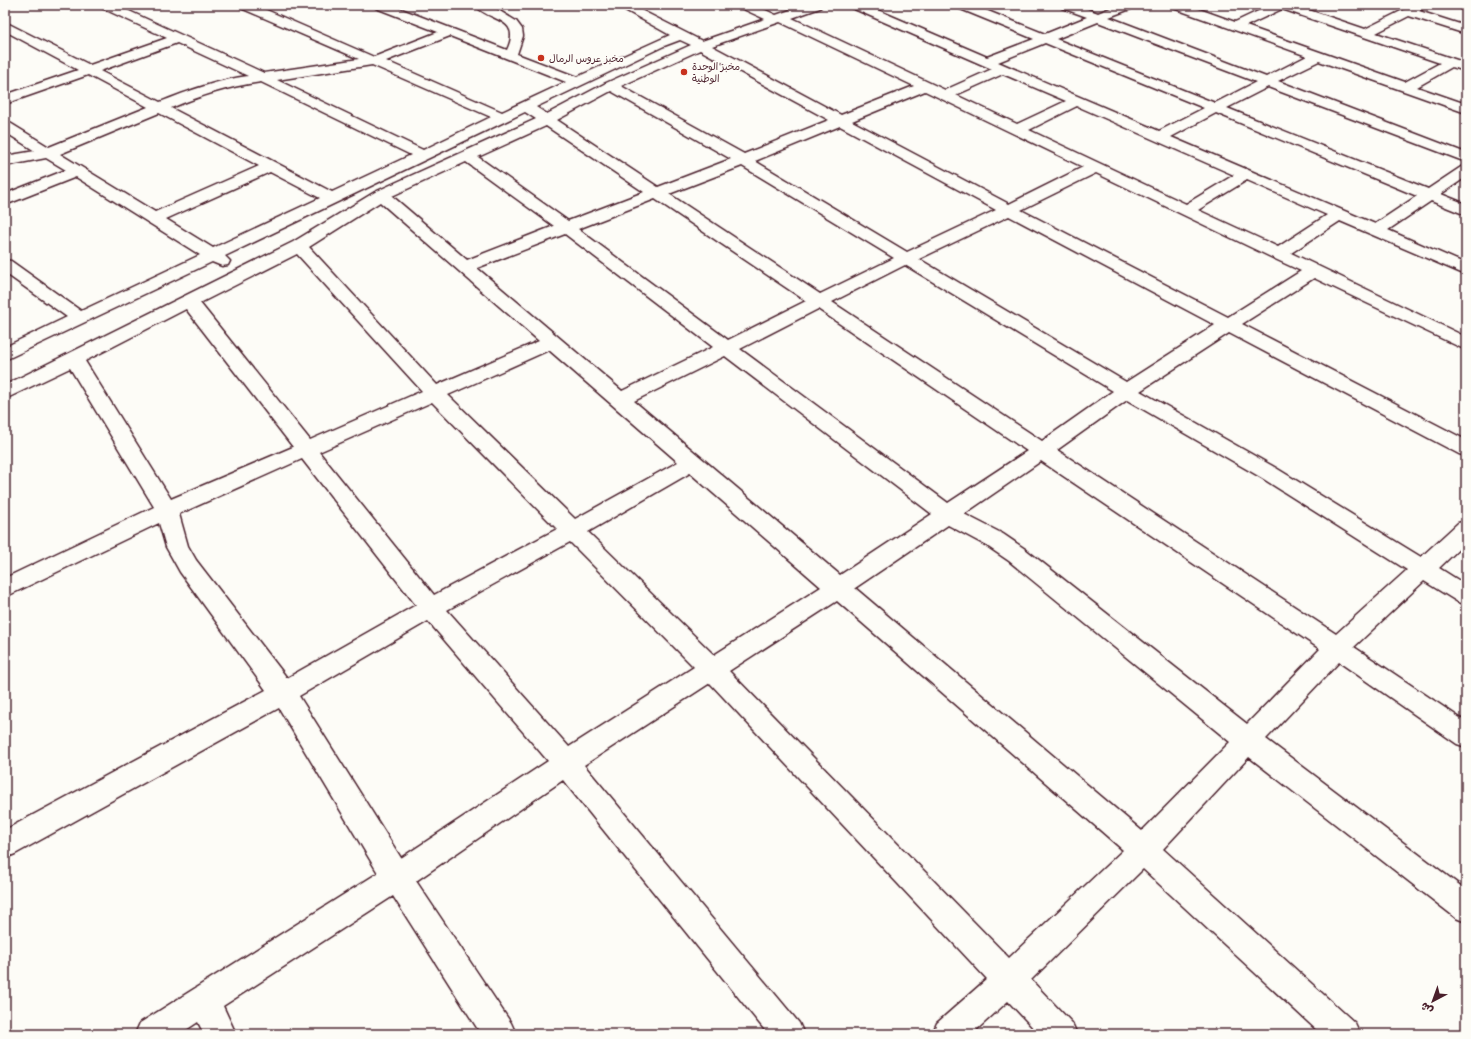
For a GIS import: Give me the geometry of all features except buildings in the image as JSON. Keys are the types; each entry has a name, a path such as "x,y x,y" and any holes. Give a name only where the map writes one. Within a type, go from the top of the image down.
{"street":[{"path":"106,5 179,38 422,155"},
{"path":"245,5 502,117"},
{"path":"380,5 578,82"},
{"path":"480,5 510,21 516,27 518,32 517,44 510,56"},
{"path":"622,5 702,45 841,121 1466,449"},
{"path":"745,5 778,18 946,95 1466,344"},
{"path":"5,393 74,360 241,274 299,246 381,195 546,120 611,86 702,45 816,5"},
{"path":"856,5 1466,270"},
{"path":"962,5 1466,210"},
{"path":"1066,5 1466,158"},
{"path":"987,62 1129,5"},
{"path":"1177,5 1466,109"},
{"path":"1235,26 1281,5 1466,67"},
{"path":"1366,33 1417,7 1466,30"},
{"path":"5,26 331,198"},
{"path":"5,161 48,153 159,107 227,83 375,61 450,32"},
{"path":"5,354 502,117 659,43 681,35"},
{"path":"5,100 179,38"},
{"path":"1159,137 1318,56"},
{"path":"1406,87 1451,62"},
{"path":"946,95 1002,69"},
{"path":"611,86 743,160 1126,391 1269,473 1466,596"},
{"path":"466,266 743,160 926,86"},
{"path":"1017,130 1077,101"},
{"path":"526,106 1337,648 1466,736"},
{"path":"5,126 213,254 241,274"},
{"path":"467,156 567,228 947,514 995,540 1017,555 1247,740 1466,908"},
{"path":"155,218 271,166"},
{"path":"619,401 819,301 1096,167"},
{"path":"1376,231 1466,170"},
{"path":"5,200 77,171"},
{"path":"1186,210 1245,175"},
{"path":"381,195 466,266 619,401 1143,850 1344,1034"},
{"path":"1279,254 1338,214"},
{"path":"299,246 433,392 712,669 1061,1034"},
{"path":"5,265 80,318"},
{"path":"151,1034 397,877 566,764 838,588 1086,421 1126,391 1313,271"},
{"path":"189,301 304,449 431,608 566,764 788,1034"},
{"path":"5,588 167,510 433,392 552,342"},
{"path":"74,360 167,510 177,547 188,566 283,693 397,877 500,1034"},
{"path":"5,845 283,693 431,608 692,463"},
{"path":"948,1034 1009,980 1143,850 1337,648 1466,529"},
{"path":"204,999 220,1034"}],"place":[{"name":"مخبز عروس الرمال","path":"541,58"},
{"name":"مخبز الوحدة الوطنية","path":"684,72"}]}
